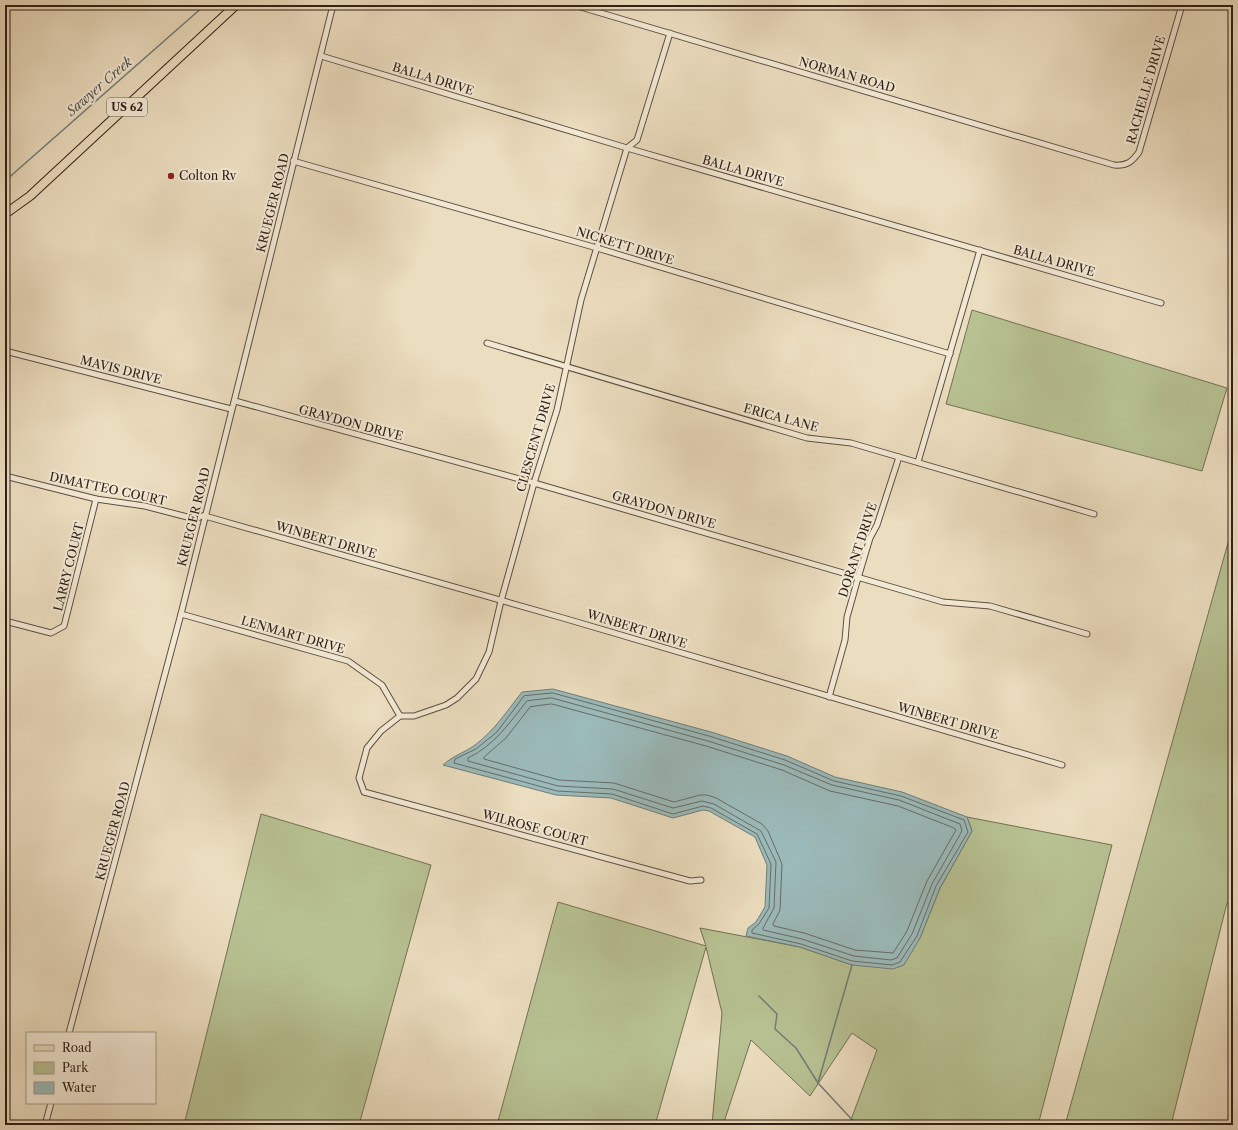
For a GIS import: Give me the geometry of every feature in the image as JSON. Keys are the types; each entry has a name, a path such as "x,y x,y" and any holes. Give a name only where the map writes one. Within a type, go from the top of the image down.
{"main road":[{"name":"US 62","path":"5,214 30,196 236,5"}],"street":[{"name":"KRUEGER ROAD","path":"69,1032 181,614 333,5"},
{"name":"NORMAN ROAD","path":"574,5 1114,165"},
{"name":"RACHELLE DRIVE","path":"1114,165 1123,165 1132,162 1139,152 1182,5"},
{"name":"CLESCENT DRIVE","path":"400,716 414,716 446,705 457,698 476,679 489,652 501,601 534,482 557,410 581,300 627,148 637,140 670,33"},
{"name":"BALLA DRIVE","path":"321,56 627,148 1161,303"},
{"name":"NICKETT DRIVE","path":"293,161 597,248 950,354"},
{"path":"918,462 980,250"},
{"name":"ERICA LANE","path":"486,344 807,438 851,442 1094,514"},
{"name":"MAVIS DRIVE","path":"5,351 231,409"},
{"name":"GRAYDON DRIVE","path":"235,401 534,482 943,602 990,606 1087,634"},
{"name":"DORANT DRIVE","path":"829,697 845,640 847,617 858,578 870,538 877,525 898,457"},
{"name":"DIMATTEO COURT","path":"5,476 96,499 145,506 195,520 205,516"},
{"name":"LARRY COURT","path":"5,621 51,633 64,626 96,499"},
{"name":"WINBERT DRIVE","path":"205,516 563,618 1062,765"},
{"name":"LENMART DRIVE","path":"181,614 348,661 382,685 400,716"},
{"name":"WILROSE COURT","path":"400,716 381,731 367,748 359,778 364,792 690,881 700,880"},
{"path":"45,1125 51,1104"}],"green space":[{"path":"972,310 1227,388 1202,471 946,404"},
{"path":"1233,525 1233,897 1227,903 1171,1125 1065,1125"},
{"path":"261,814 431,865 359,1125 184,1125"},
{"path":"967,817 1112,845 1038,1125 849,1125 877,1050 852,1033 810,1096 751,1040 723,1125 712,1125 722,1013 706,947 655,1125 497,1125 558,902 706,946 700,928 800,947 852,965 920,938 940,888 972,831"}],"water":[{"path":"553,689 711,732 787,756 835,777 902,792 967,817 972,831 940,888 920,938 904,965 893,969 852,965 800,947 746,936 748,928 756,922 765,907 767,865 755,837 709,811 703,810 673,818 611,798 556,795 443,765 471,748 482,739 500,720 522,692"}],"waterway":[{"name":"Sawyer Creek","path":"5,181 205,5"},
{"path":"818,1083 852,965"},
{"path":"759,996 777,1014 775,1029 796,1048 818,1083 857,1125"}],"place":[{"name":"Colton Rv","path":"171,176"}]}
